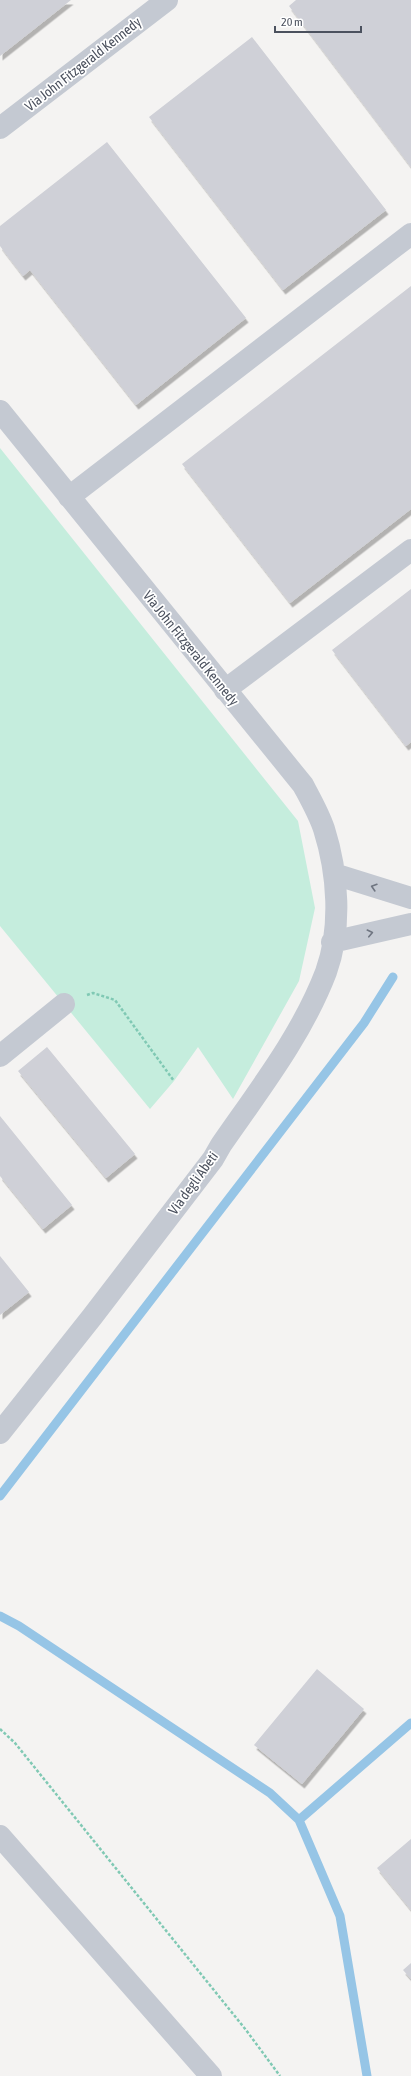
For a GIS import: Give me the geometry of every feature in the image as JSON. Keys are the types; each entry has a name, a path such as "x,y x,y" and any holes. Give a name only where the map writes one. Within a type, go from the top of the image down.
{"street":[{"name":"Via John Fitzgerald Kennedy","path":"0,128 167,0"},
{"path":"69,497 411,234"},
{"name":"Via John Fitzgerald Kennedy","path":"0,411 303,786 324,828 334,874 336,907"},
{"path":"225,690 411,550"},
{"path":"334,874 411,898"},
{"name":"Via degli Abeti","path":"0,1433 92,1317 213,1159 282,1056 313,1001 326,971 332,942 336,907"},
{"path":"332,942 411,924"},
{"path":"0,1056 64,1004"},
{"path":"0,1836 211,2076"}],"path":[{"path":"64,1004 93,993 115,1000 174,1081"},
{"path":"0,1729 20,1750 246,2030 280,2076"}],"green space":[{"path":"0,448 298,821 315,908 299,981 233,1099 198,1047 174,1081 150,1109 0,926"}],"building":[{"path":"0,0 71,0 0,56"},
{"path":"296,0 411,0 411,167 289,6"},
{"path":"252,37 386,210 283,290 149,117"},
{"path":"107,142 246,318 136,405 30,270 23,276 0,246 0,226"},
{"path":"411,286 411,509 290,603 182,464"},
{"path":"411,589 411,742 406,746 332,650"},
{"path":"47,1047 135,1154 106,1178 18,1071"},
{"path":"0,1116 72,1205 43,1229 0,1176"},
{"path":"0,1256 29,1292 0,1315"},
{"path":"317,1669 364,1709 302,1784 254,1745"},
{"path":"411,1839 411,1910 377,1868"},
{"path":"411,1963 411,1979 403,1970"}],"waterway":[{"path":"0,1496 364,1023 393,977"},
{"path":"0,1616 19,1626 270,1793 299,1820 340,1916 367,2076"},
{"path":"299,1820 411,1723"}]}
